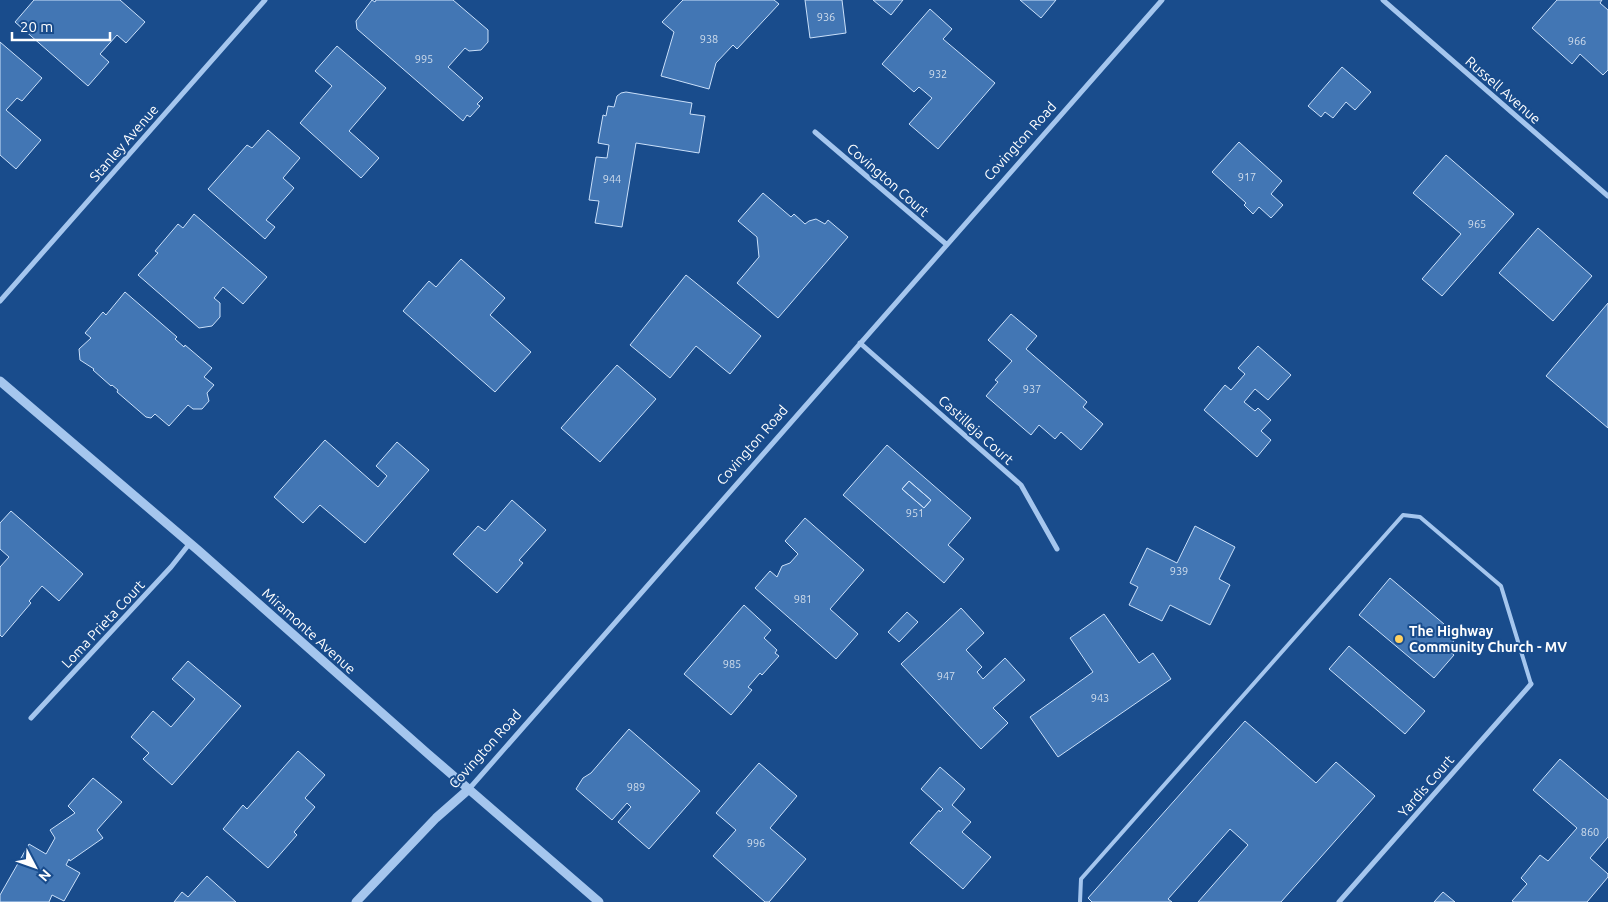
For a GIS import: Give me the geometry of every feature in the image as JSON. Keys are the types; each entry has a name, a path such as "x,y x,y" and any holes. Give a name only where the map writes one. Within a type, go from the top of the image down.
{"street":[{"name":"Stanley Avenue","path":"0,301 265,0"},
{"name":"Covington Road","path":"356,902 436,818 469,789 1162,0"},
{"name":"Russell Avenue","path":"1383,0 1608,196"},
{"name":"Covington Court","path":"815,132 946,244"},
{"name":"Castilleja Court","path":"860,343 1021,485 1057,549"},
{"name":"Miramonte Avenue","path":"0,381 190,544 599,902"},
{"name":"Loma Prieta Court","path":"31,718 190,544"},
{"name":"Yardis Court","path":"1339,902 1531,684"}],"lane":[{"path":"1080,902 1081,879 1403,514 1420,517 1501,586 1531,684"}],"building":[{"path":"34,0 120,0 145,22 126,43 117,35 100,54 109,62 88,86 15,22"},
{"path":"372,0 375,2 376,0 453,0 488,30 488,42 481,50 469,51 465,48 448,67 483,98 477,104 480,106 470,117 467,115 463,121 357,29 356,21"},
{"path":"683,0 774,0 779,4 737,49 733,45 716,63 709,89 661,76 674,32 662,22"},
{"path":"805,0 842,0 846,33 810,38"},
{"path":"873,0 903,0 891,15"},
{"path":"1020,0 1056,0 1041,18"},
{"path":"1557,0 1602,0 1600,3 1608,10 1608,70 1603,75 1580,54 1572,64 1532,28"},
{"path":"930,9 952,29 943,39 995,83 938,149 909,124 932,98 919,87 914,92 882,64"},
{"path":"0,42 42,78 22,101 17,98 6,110 41,140 16,169 0,155"},
{"path":"337,46 386,88 349,131 379,158 361,178 300,123 332,86 315,71"},
{"path":"1342,67 1371,92 1355,110 1346,102 1333,118 1325,112 1321,117 1308,106"},
{"path":"626,92 692,103 690,114 705,116 699,153 636,143 622,227 595,223 599,201 589,200 596,157 607,158 609,145 598,143 603,115 606,116 608,106 614,107 617,96"},
{"path":"268,130 300,158 283,178 294,188 266,220 275,227 265,239 208,189 247,145 252,148"},
{"path":"1239,142 1282,181 1271,194 1283,205 1271,218 1259,207 1253,214 1244,205 1246,203 1212,172"},
{"path":"1446,155 1514,214 1442,296 1422,279 1461,234 1413,193"},
{"path":"763,193 791,217 794,214 805,224 816,219 825,224 828,220 848,237 778,318 737,283 759,257 757,237 738,221"},
{"path":"194,214 267,277 243,304 223,287 214,298 220,303 220,317 212,326 199,328 138,275 158,253 155,251 178,224 183,228"},
{"path":"1538,228 1592,276 1553,321 1499,273"},
{"path":"461,259 505,298 490,315 531,352 495,392 403,311 429,281 436,287"},
{"path":"686,275 761,336 730,374 696,346 670,378 630,345"},
{"path":"125,292 177,337 175,339 184,347 185,345 212,368 204,377 214,385 207,393 209,401 202,409 193,409 188,405 169,426 155,414 151,418 146,417 94,369 80,360 79,349 91,338 85,333 103,312 106,315"},
{"path":"1608,303 1608,428 1546,376"},
{"path":"1011,314 1037,336 1026,349 1087,402 1083,407 1103,424 1081,450 1061,432 1055,439 1039,425 1031,435 986,396 998,382 995,380 1012,361 988,340"},
{"path":"1258,346 1291,375 1268,400 1255,389 1244,402 1255,411 1258,408 1271,420 1261,431 1271,440 1257,457 1204,410 1225,385 1231,390 1245,374 1238,368"},
{"path":"617,365 656,399 600,462 561,428"},
{"path":"325,440 378,487 387,476 376,466 397,442 429,470 365,543 320,505 303,523 274,497"},
{"path":"887,445 971,518 948,545 964,559 944,583 843,495","holes":["909,481 931,500 924,508 902,489"]},
{"path":"909,481 931,500 924,508 902,489"},
{"path":"512,500 546,530 519,560 523,563 497,593 453,554 478,526 485,531"},
{"path":"11,511 83,574 59,601 42,586 29,601 31,603 2,637 0,635 0,567 9,557 0,549 0,523"},
{"path":"805,518 864,570 830,609 858,634 836,659 755,588 770,571 777,577 782,566 790,563 798,554 785,541"},
{"path":"1195,526 1235,547 1219,579 1230,585 1210,625 1170,605 1162,621 1129,605 1138,587 1130,583 1147,548 1177,563"},
{"path":"1390,578 1458,636 1447,649 1454,655 1434,678 1359,615"},
{"path":"744,605 771,630 764,638 777,650 775,653 779,656 748,687 752,690 731,715 684,674"},
{"path":"961,608 984,633 966,650 982,667 977,672 983,679 1005,658 1025,680 993,708 1008,723 981,749 901,664"},
{"path":"907,612 918,622 899,642 888,632"},
{"path":"1104,614 1139,663 1153,653 1171,679 1058,757 1030,717 1093,672 1070,638"},
{"path":"1349,646 1425,711 1405,734 1329,669"},
{"path":"188,661 241,706 172,785 143,759 149,753 131,737 153,711 171,727 195,699 172,679"},
{"path":"1245,721 1316,783 1336,762 1375,796 1281,902 1198,902 1248,845 1230,829 1168,899 1172,902 1092,902 1088,898"},
{"path":"629,729 700,791 649,849 618,822 631,807 627,803 612,820 576,789 583,778 591,773"},
{"path":"298,751 325,775 305,798 315,807 294,832 297,835 268,868 223,829 243,805 247,809"},
{"path":"1560,759 1608,800 1608,837 1590,858 1608,874 1608,877 1587,902 1514,902 1512,901 1527,884 1521,878 1540,855 1548,861 1577,828 1533,790"},
{"path":"759,763 797,796 770,828 806,859 769,902 765,902 713,856 736,830 716,813"},
{"path":"940,767 965,789 952,805 971,822 962,832 991,857 963,889 910,843 939,810 940,812 943,809 921,789"},
{"path":"93,778 122,802 97,830 103,838 70,861 69,859 66,865 80,873 64,901 52,895 49,902 0,902 0,895 29,844 46,854 55,838 50,830 75,813 68,806"},
{"path":"207,876 236,902 174,902 182,892 188,897"},
{"path":"1443,892 1455,902 1434,902"}],"place":[{"name":"The Highway Community Church - MV","path":"1399,639"}]}
